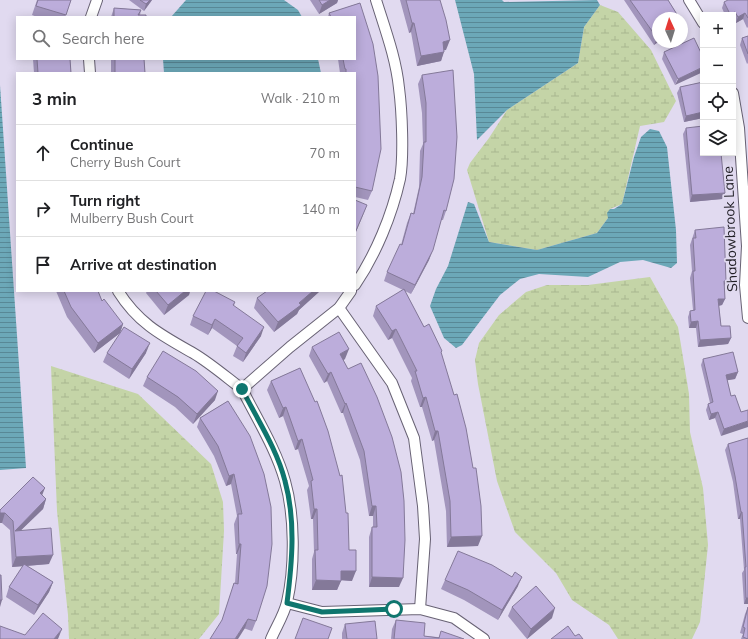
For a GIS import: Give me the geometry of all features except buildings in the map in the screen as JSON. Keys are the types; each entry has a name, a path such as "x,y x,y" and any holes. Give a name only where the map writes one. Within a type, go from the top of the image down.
{"street":[{"path":"91,16 97,0"},
{"path":"356,283 366,268 386,223 400,178 402,136 399,88 390,44 376,0"},
{"path":"689,0 700,18"},
{"path":"89,60 90,72"},
{"name":"Shadowbrook Lane","path":"736,110 739,128 746,246 745,285 748,318"},
{"path":"119,292 126,304 146,325 170,341 193,353 242,389 272,448 285,481 292,523 292,565 287,603 271,639"},
{"path":"242,389 290,347 339,308 350,292"},
{"path":"339,308 392,383 414,438 424,506 425,539 420,609"},
{"path":"287,603 322,612 420,609 454,618 484,639"}],"green space":[{"path":"600,5 618,12 651,50 676,101 664,122 640,126 622,204 610,209 608,218 597,233 537,250 489,242 467,170 470,163 489,138 507,110 578,63 584,27"},
{"path":"650,277 678,327 689,394 690,432 703,488 708,545 700,622 692,639 618,639 609,625 572,600 556,573 515,532 497,481 478,384 475,360 479,343 499,315 526,292 547,285 588,285"},
{"path":"51,366 138,394 211,464 223,502 224,531 219,614 199,639 69,639 68,615 57,511"}],"water":[{"path":"186,0 284,0 298,10 301,16 172,16"},
{"path":"455,0 502,0 504,2 597,0 600,5 584,27 578,63 507,110 477,140 474,74"},
{"path":"163,60 318,60 321,72 164,72"},
{"path":"0,85 26,468 0,470"},
{"path":"650,129 659,131 667,147 676,230 677,263 671,268 643,260 620,262 588,277 539,274 520,279 500,295 462,345 456,348 444,338 430,306 436,289 448,266 468,202 474,204 489,242 537,250 597,233 608,218 607,213 610,209 614,209 622,204 634,157 641,137"}],"route":[{"path":"242,389 272,448 285,481 292,523 292,565 287,603 322,612 394,609"}]}
